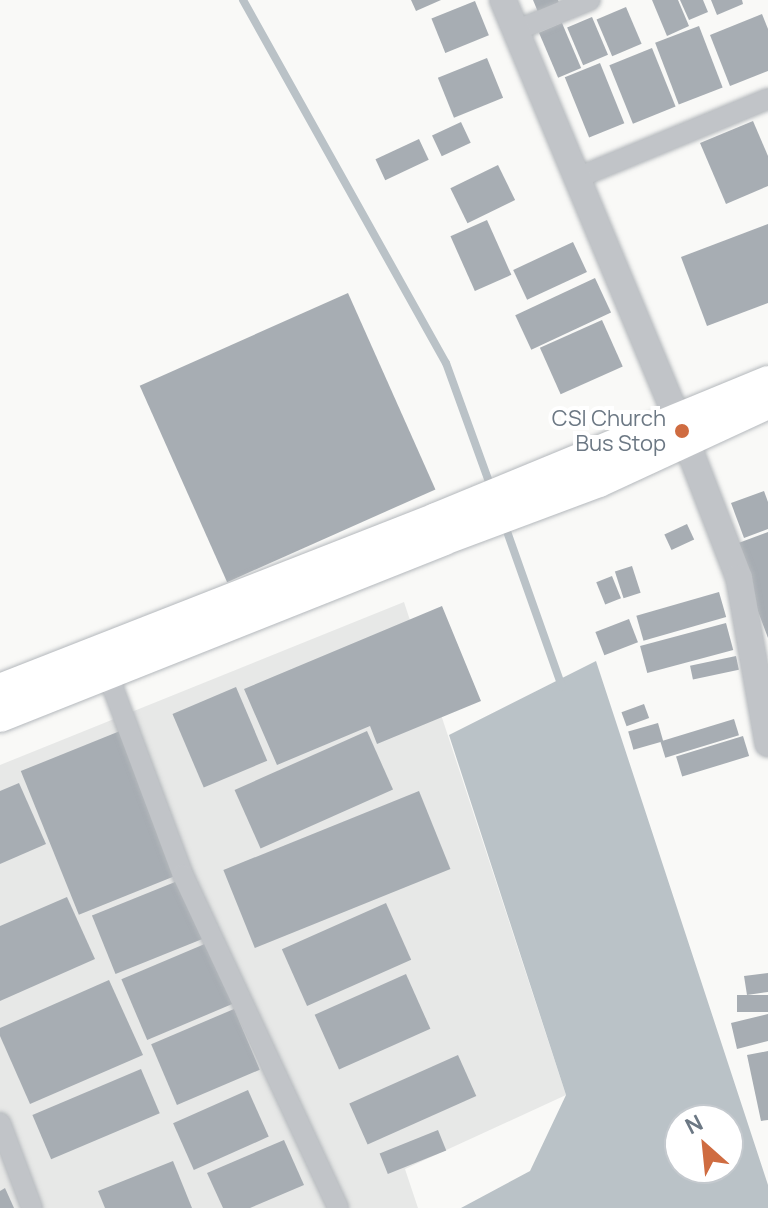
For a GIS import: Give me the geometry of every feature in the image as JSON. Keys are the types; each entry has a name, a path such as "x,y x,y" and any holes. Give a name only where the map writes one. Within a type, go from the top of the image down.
{"main road":[{"path":"682,431 768,381"},
{"path":"0,717 440,529 682,431 768,404"},
{"path":"0,689 440,529"}],"street":[{"path":"503,0 682,431 739,578 768,743"},
{"path":"515,31 590,0"},
{"path":"577,178 768,99"},
{"path":"107,672 183,875 338,1208"},
{"path":"0,1123 32,1208"}],"shaded area":[{"path":"404,602 566,1095 405,1169 418,1208 0,1208 0,765"},
{"path":"596,661 741,1104 664,1104 664,1184 744,1184 744,1112 768,1185 768,1208 461,1208 530,1171 566,1095 449,735"}],"building":[{"path":"411,0 441,0 416,11"},
{"path":"533,0 558,0 559,3 538,12"},
{"path":"652,0 678,0 689,26 667,36"},
{"path":"680,0 703,0 708,12 689,20"},
{"path":"711,0 742,0 743,4 717,15"},
{"path":"475,1 489,35 445,53 431,19"},
{"path":"626,7 642,44 612,56 597,20"},
{"path":"762,14 768,29 768,71 730,86 710,35"},
{"path":"592,17 608,55 583,65 567,28"},
{"path":"562,23 581,68 558,78 539,33"},
{"path":"699,26 723,88 679,104 655,43"},
{"path":"652,48 676,106 633,124 609,65"},
{"path":"487,58 503,98 454,118 438,78"},
{"path":"600,63 624,123 589,138 565,77"},
{"path":"753,121 768,156 768,186 726,204 700,143"},
{"path":"461,122 471,143 442,156 432,136"},
{"path":"419,139 429,160 385,180 375,159"},
{"path":"498,165 515,200 467,223 450,188"},
{"path":"487,220 511,275 475,291 450,236"},
{"path":"768,224 768,303 707,326 681,257"},
{"path":"573,242 587,272 527,300 513,270"},
{"path":"595,278 611,312 531,350 515,315"},
{"path":"348,293 435,489 227,582 140,386"},
{"path":"602,320 623,367 561,394 540,348"},
{"path":"764,491 768,502 768,529 744,538 731,503"},
{"path":"687,524 694,539 672,550 664,535"},
{"path":"768,532 768,638 733,545"},
{"path":"632,566 641,593 624,598 615,572"},
{"path":"612,576 621,598 605,605 596,582"},
{"path":"719,592 726,617 643,641 636,616"},
{"path":"442,606 481,701 377,744 370,726 277,765 244,689"},
{"path":"629,619 638,642 604,655 595,632"},
{"path":"726,623 733,650 647,673 640,646"},
{"path":"736,656 739,670 693,679 690,666"},
{"path":"236,687 267,761 204,788 172,714"},
{"path":"644,704 649,718 627,726 621,712"},
{"path":"734,719 739,735 665,758 660,742"},
{"path":"658,723 663,741 633,750 628,732"},
{"path":"120,731 178,875 79,915 21,771"},
{"path":"367,731 393,789 261,848 235,790"},
{"path":"743,736 749,756 682,777 676,756"},
{"path":"19,783 46,844 0,864 0,791"},
{"path":"419,791 450,869 255,948 223,870"},
{"path":"180,880 204,938 116,974 92,916"},
{"path":"67,897 95,959 0,1001 0,926"},
{"path":"386,903 411,960 307,1006 282,949"},
{"path":"207,943 233,1004 147,1040 121,979"},
{"path":"768,973 768,992 747,995 744,976"},
{"path":"406,974 430,1029 339,1069 315,1015"},
{"path":"109,980 143,1055 30,1104 0,1036 0,1028"},
{"path":"737,995 768,995 768,1012 737,1012"},
{"path":"234,1009 260,1070 177,1105 151,1044"},
{"path":"768,1014 768,1041 737,1049 731,1023"},
{"path":"768,1051 768,1120 761,1121 747,1055"},
{"path":"458,1055 476,1096 368,1145 349,1103"},
{"path":"141,1069 160,1113 51,1159 32,1115"},
{"path":"248,1090 269,1137 194,1170 173,1123"},
{"path":"438,1130 446,1150 388,1174 380,1154"},
{"path":"284,1140 304,1185 250,1208 223,1208 207,1173"},
{"path":"173,1161 192,1208 105,1208 98,1191"},
{"path":"5,1188 14,1208 0,1208 0,1191"}],"waterway":[{"path":"243,0 446,363 491,487"},
{"path":"504,523 562,687"}],"place":[{"name":"CSI Church Bus Stop","path":"682,431"}]}
